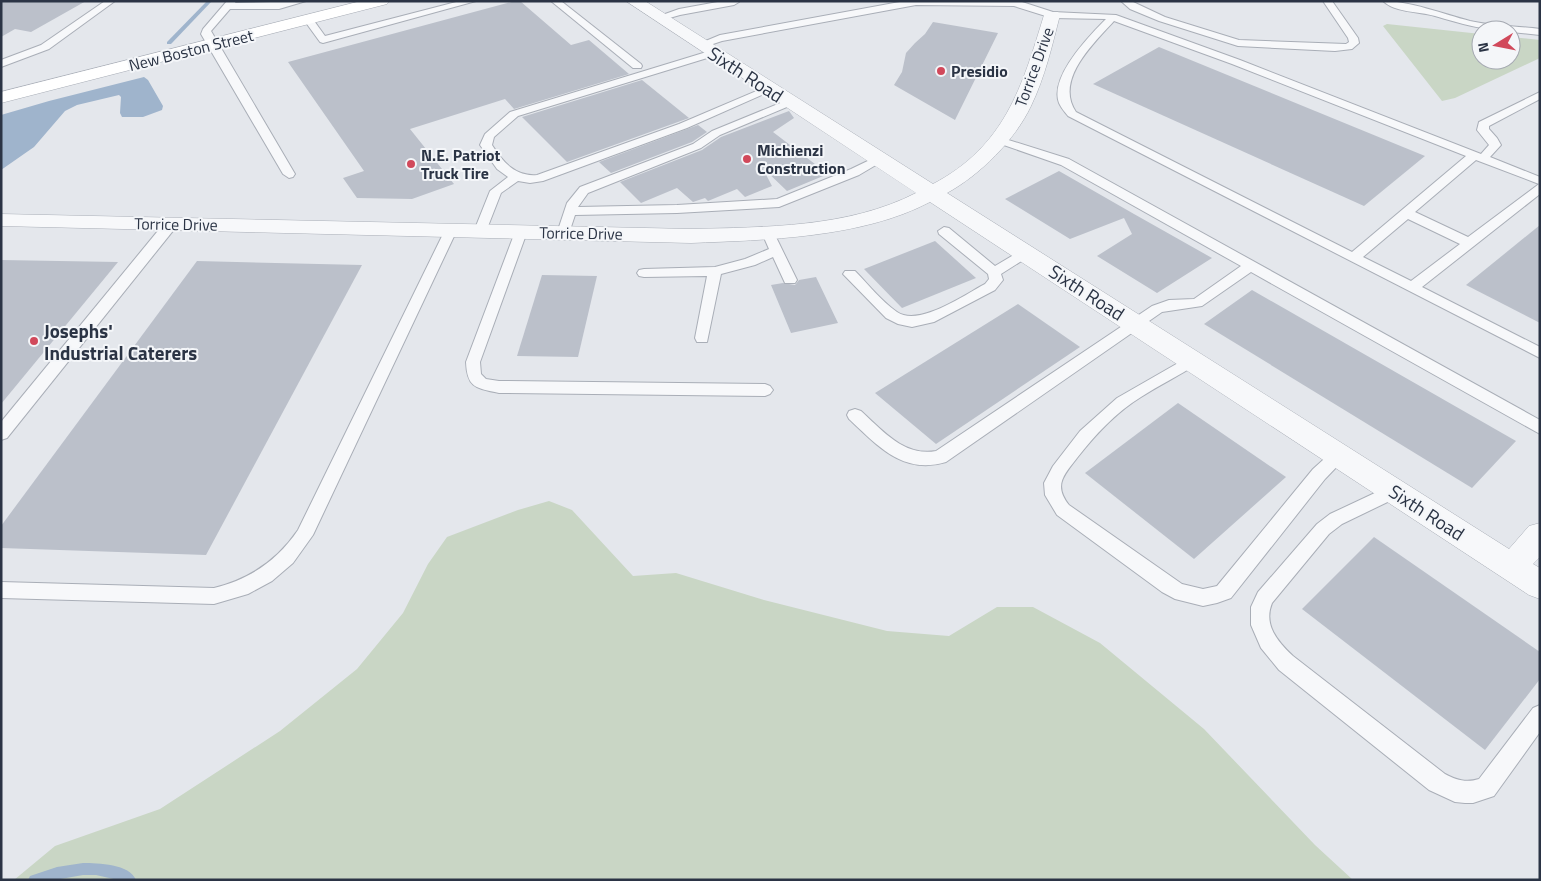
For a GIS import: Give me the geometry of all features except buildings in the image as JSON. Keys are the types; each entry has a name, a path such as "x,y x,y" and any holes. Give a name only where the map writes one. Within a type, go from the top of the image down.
{"main road":[{"name":"New Boston Street","path":"1,98 381,1"}],"street":[{"name":"Sixth Road","path":"634,1 1540,585"},
{"name":"Torrice Drive","path":"1,220 691,236 772,242 822,226 866,218 894,210 933,194 971,169 999,140 1016,116 1025,97 1052,15"},
{"path":"1512,567 1540,535"}],"lane":[{"path":"1,64 45,47 111,1"},
{"path":"289,174 212,44 206,30 230,4 279,6 302,1"},
{"path":"308,20 323,40 455,3 472,1"},
{"path":"556,1 636,66"},
{"path":"1125,1 1133,7 1162,19 1238,43 1339,48 1350,46 1354,40 1327,1"},
{"path":"1387,1 1400,7 1426,11 1470,24 1540,32"},
{"path":"659,18 677,12 734,2"},
{"path":"770,89 683,126 544,176 529,179 514,177 488,148 486,142 489,136 508,117 518,112 707,49 718,39 913,2 1015,3 1052,15 1113,18 1236,62 1540,181"},
{"path":"1113,18 1088,44 1066,79 1065,102 1070,112 1540,353"},
{"path":"1353,258 1406,213 1495,145 1493,140 1482,130 1482,124 1536,100"},
{"path":"563,233 577,197 589,188 698,146 714,134 790,102"},
{"path":"999,140 1065,162 1540,428"},
{"path":"570,211 676,209 779,203 855,172 880,159"},
{"path":"480,231 496,190 514,177"},
{"path":"1411,288 1540,188"},
{"path":"1406,213 1469,243"},
{"path":"1,434 171,224"},
{"path":"1,590 214,596 246,587 276,569 297,547 304,535 451,230"},
{"path":"850,274 891,315 903,321 912,322 929,319 993,286 996,280 994,272 944,231"},
{"path":"521,232 473,362 474,376 481,383 499,387 764,390"},
{"path":"644,273 715,272 750,262 772,242 790,280"},
{"path":"994,272 1027,253"},
{"path":"855,414 899,454 919,460 933,460 945,455 1161,307 1197,303 1251,266"},
{"path":"702,338 715,272"},
{"path":"1192,360 1175,372 1144,388 1099,420 1086,433 1056,474 1052,484 1055,500 1063,510 1169,586 1186,595 1202,598 1217,596 1224,592 1319,474 1340,455"},
{"path":"1394,490 1336,519 1323,529 1265,598 1259,612 1261,629 1270,647 1286,664 1437,782 1455,790 1465,792 1480,791 1490,784 1540,715"}],"green space":[{"path":"1387,24 1471,33 1471,70 1514,70 1455,98 1442,101 1383,26"},
{"path":"1521,38 1540,40 1540,58 1521,67"},
{"path":"549,501 572,510 633,576 676,573 764,600 887,631 949,636 997,607 1033,607 1100,643 1204,729 1315,845 1353,880 14,880 55,846 160,809 280,731 357,669 403,613 428,564 447,537 518,510"}],"water":[{"path":"144,77 148,80 163,106 162,110 143,117 122,117 120,113 121,97 119,95 77,105 65,111 34,147 1,170 1,115"}],"waterway":[{"path":"169,43 210,1"},
{"path":"34,880 57,873 83,869 109,871 120,874 130,880"}],"place":[{"name":"Presidio","path":"941,71"},
{"name":"Michienzi Construction","path":"747,159"},
{"name":"N.E. Patriot Truck Tire","path":"411,164"},
{"name":"Josephs' Industrial Caterers","path":"34,341"}]}
